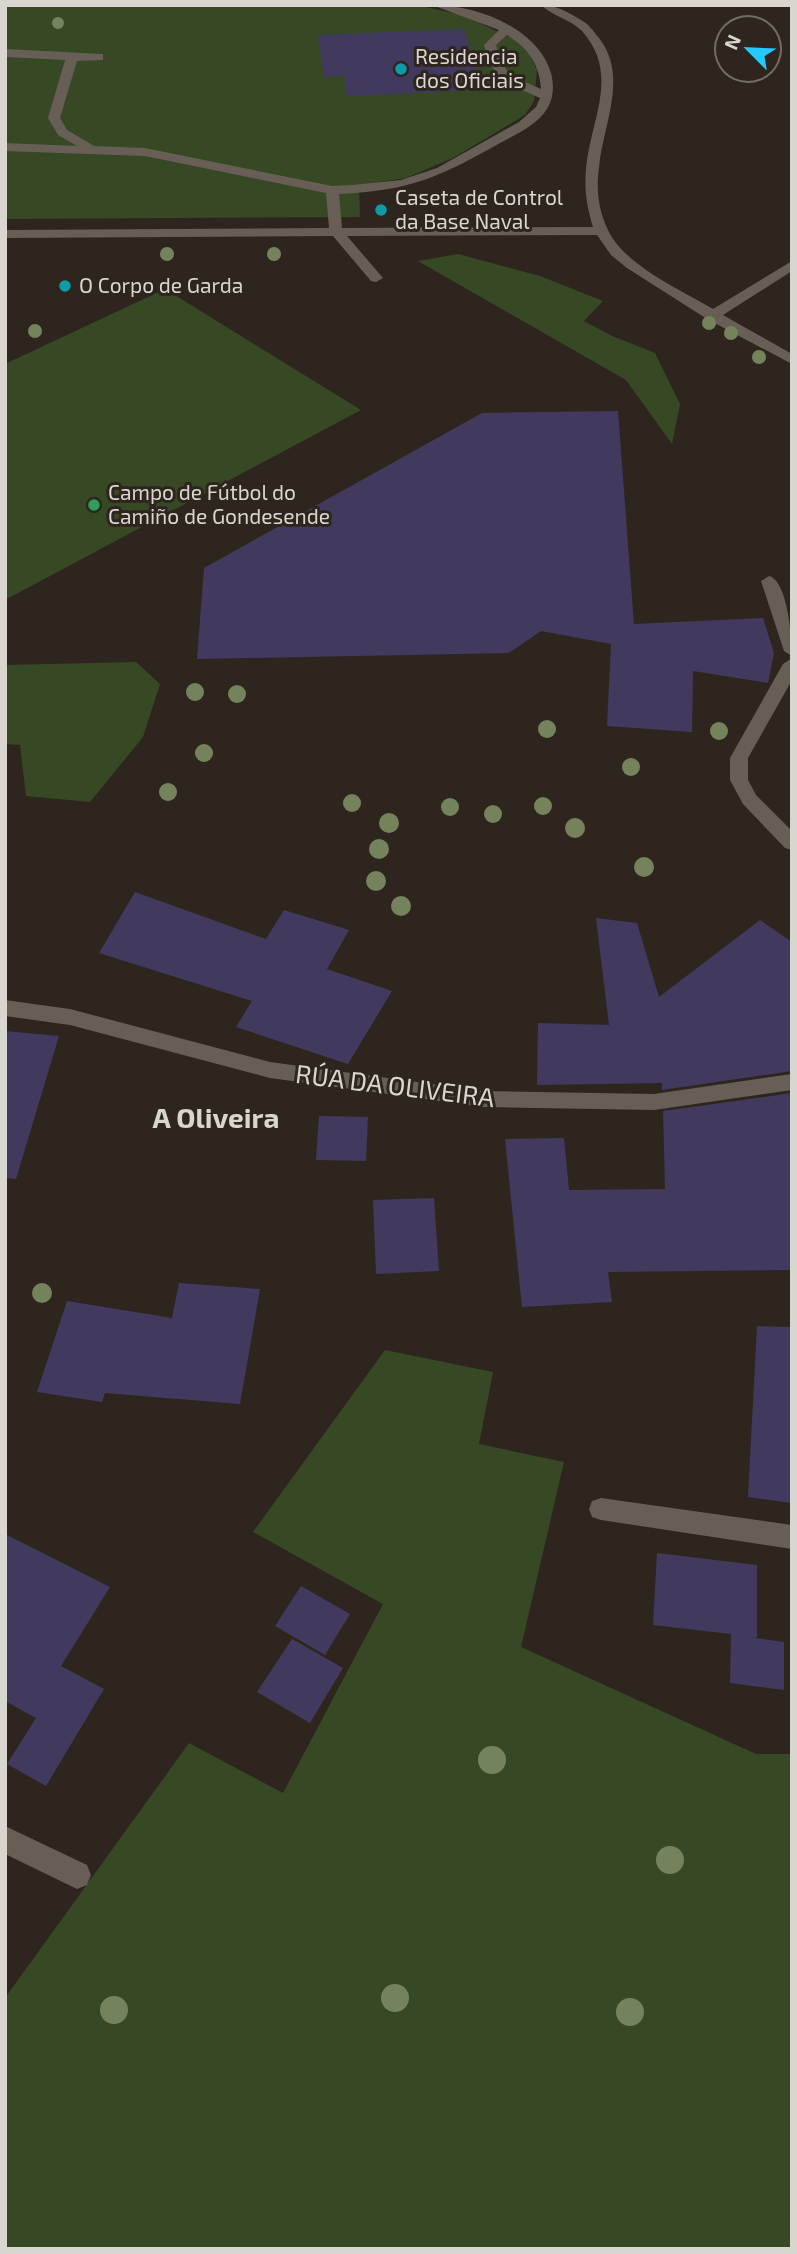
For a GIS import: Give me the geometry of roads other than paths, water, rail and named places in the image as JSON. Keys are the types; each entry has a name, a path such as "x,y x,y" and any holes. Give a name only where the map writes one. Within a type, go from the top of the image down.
{"street":[{"path":"5,147 145,152 332,190 377,188 411,182 442,170 523,124 540,110 547,97 544,66 533,50 507,30 438,5"},
{"path":"547,5 577,22 594,36 604,52 610,87 591,179 592,209 601,231 622,258 712,316 792,359"},
{"path":"507,30 494,39 490,46 497,69 507,78 547,97"},
{"path":"5,53 99,57"},
{"path":"70,57 72,62 54,118 56,127 65,136 96,149"},
{"path":"332,190 336,232 376,278"},
{"path":"5,234 601,231"},
{"path":"712,316 792,265"},
{"path":"769,581 792,651"},
{"path":"792,664 739,758 739,780 748,799 792,843"},
{"name":"RÚA DA OLIVEIRA","path":"5,1007 70,1017 270,1070 484,1099 654,1102 792,1082"},
{"path":"601,1509 792,1537"},
{"path":"5,1839 77,1875"}],"place":[{"name":"Residencia dos Oficiais","path":"401,69"},
{"name":"Caseta de Control da Base Naval","path":"381,210"},
{"name":"O Corpo de Garda","path":"65,286"},
{"name":"Campo de Fútbol do Camiño de Gondesende","path":"94,505"}],"district":[{"name":"A Oliveira","path":"216,1118"}]}
